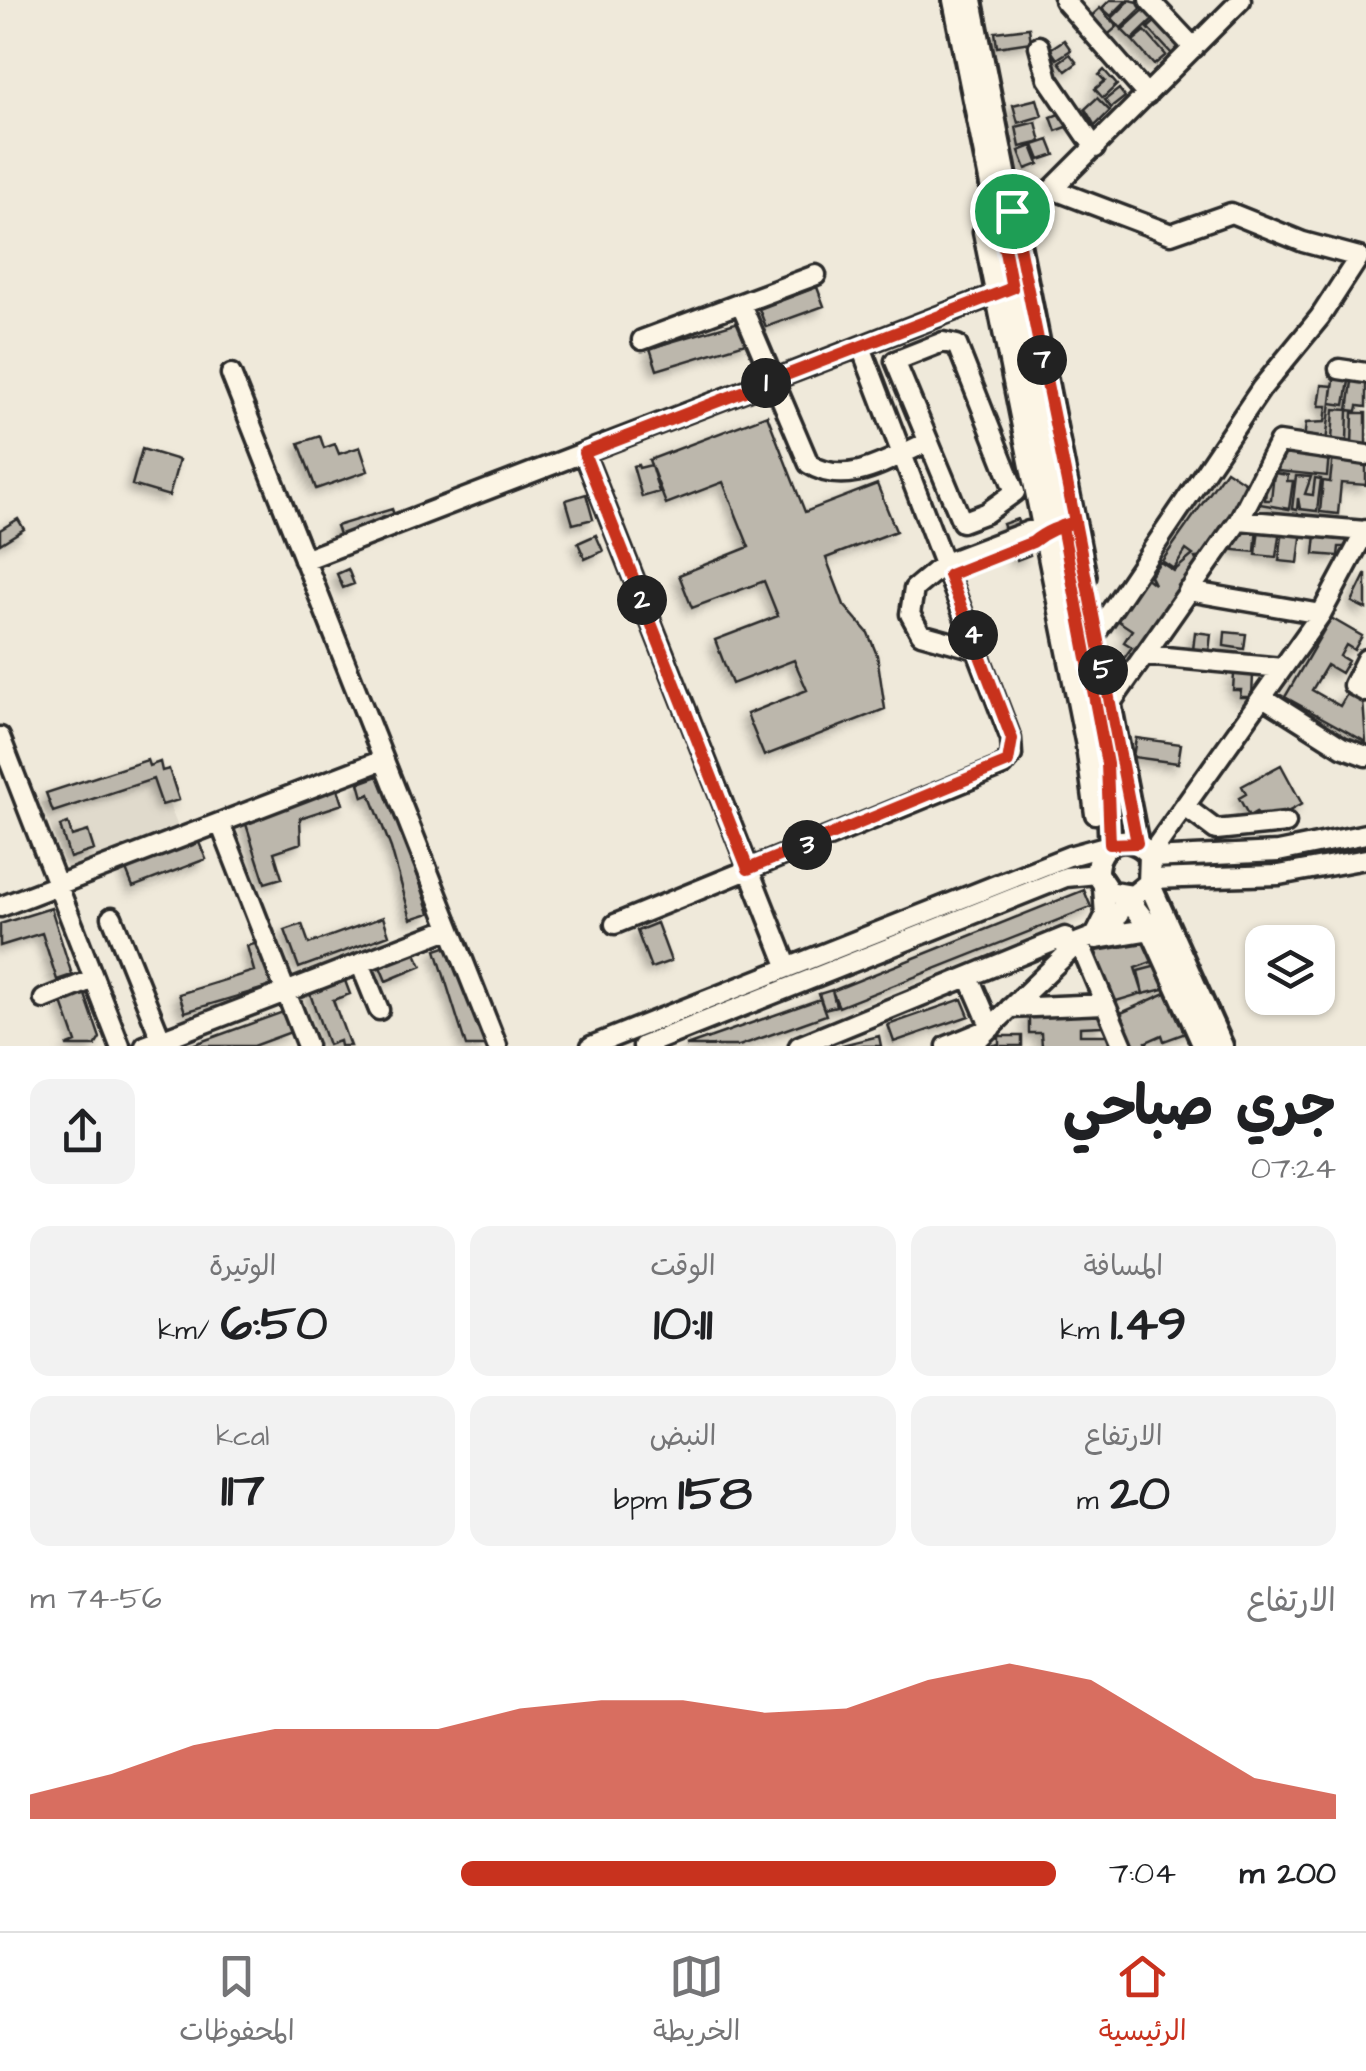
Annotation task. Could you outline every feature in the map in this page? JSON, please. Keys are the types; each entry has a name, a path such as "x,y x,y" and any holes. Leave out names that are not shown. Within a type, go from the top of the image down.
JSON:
{"main road":[{"path":"954,0 1005,213"},
{"path":"971,0 1005,213 1011,289 1107,764 1109,844 1100,855 1100,880 1125,897 1151,929 1204,1046"},
{"path":"1060,527 1096,633 1148,863 1222,1046"},
{"path":"1109,844 1148,863"},
{"path":"1125,897 1148,863"},
{"path":"1084,938 1151,929"}],"street":[{"path":"1064,0 1147,95"},
{"path":"1148,0 1194,48"},
{"path":"1005,213 1052,189 1239,1"},
{"path":"1039,46 1048,79 1095,148"},
{"path":"1052,189 1171,234 1231,213 1302,242 1362,254 1355,270 1261,390 1096,633"},
{"path":"304,560 1011,289 983,232"},
{"path":"642,340 816,275"},
{"path":"741,304 801,454 824,474 851,474 928,442"},
{"path":"943,342 957,345 1015,492 986,514 962,522 928,442 895,361 943,342"},
{"path":"615,924 1008,762 1012,739 860,347"},
{"path":"1339,369 1366,373"},
{"path":"231,374 497,1046"},
{"path":"1110,704 1238,520 1280,442 1366,455"},
{"path":"584,453 788,968"},
{"path":"1148,863 1320,614 1366,530 1238,520"},
{"path":"978,650 930,639 914,626 910,600 914,589 947,569 1033,542 1060,527 1095,814"},
{"path":"1188,591 1320,614"},
{"path":"1144,655 1282,668"},
{"path":"1366,659 1354,684 1366,692"},
{"path":"1263,697 1342,747 1366,756"},
{"path":"1,744 120,1046"},
{"path":"0,907 383,760"},
{"path":"1184,806 1216,830 1286,823"},
{"path":"220,823 308,1046"},
{"path":"1148,863 1278,852 1366,834"},
{"path":"591,1046 1068,856 1109,844"},
{"path":"1148,863 1279,875 1366,859"},
{"path":"642,1046 1066,877 1100,880 1104,916 971,1046"},
{"path":"799,1046 969,977 1084,938 1116,922 1125,897"},
{"path":"112,917 153,1043 449,928"},
{"path":"1084,938 1104,1004 1123,1046"},
{"path":"360,963 379,1010"},
{"path":"969,977 991,1028"},
{"path":"44,998 94,979"},
{"path":"1010,1008 1104,1004"},
{"path":"947,1046 991,1028"}],"shaded area":[{"path":"152,760 179,830 68,873 41,803"}],"building":[{"path":"1110,0 1127,0 1111,16 1102,8"},
{"path":"1130,0 1146,4 1121,28 1112,18"},
{"path":"1147,7 1156,17 1132,40 1122,30"},
{"path":"1100,8 1117,27 1103,39 1086,21"},
{"path":"1158,19 1182,44 1172,54 1148,28"},
{"path":"1029,28 1031,42 997,47 995,32"},
{"path":"1145,31 1166,55 1154,65 1133,41"},
{"path":"1064,40 1071,50 1057,59 1050,49"},
{"path":"1070,54 1077,63 1066,71 1059,62"},
{"path":"1104,70 1117,85 1103,98 1095,89 1105,81 1099,75"},
{"path":"1119,89 1125,97 1111,108 1105,100"},
{"path":"1097,98 1110,111 1095,126 1085,109"},
{"path":"1037,99 1042,116 1018,123 1013,105"},
{"path":"1067,111 1075,124 1056,131 1051,117"},
{"path":"1036,122 1041,142 1020,147 1016,127"},
{"path":"1049,140 1055,155 1040,160 1034,145"},
{"path":"1032,146 1039,164 1026,169 1019,151"},
{"path":"817,287 824,306 766,327 759,309"},
{"path":"742,321 749,342 657,370 650,348"},
{"path":"1335,373 1350,375 1345,405 1331,403"},
{"path":"1353,375 1366,377 1366,407 1358,406 1357,411 1348,410"},
{"path":"1322,385 1333,386 1326,442 1304,440 1306,423 1325,422 1327,406 1319,406"},
{"path":"1334,409 1348,410 1347,441 1332,440"},
{"path":"1353,413 1366,413 1366,447 1352,446"},
{"path":"767,415 805,512 877,484 896,531 826,558 844,605 868,633 877,655 885,709 764,756 747,714 807,690 794,660 732,684 715,640 778,616 764,581 692,608 679,575 749,547 723,482 666,504 649,460"},
{"path":"320,436 324,448 335,444 339,454 360,447 368,471 316,489 299,443"},
{"path":"1281,447 1329,453 1327,476 1278,471"},
{"path":"142,449 179,460 169,496 132,485"},
{"path":"1333,455 1366,458 1366,485 1341,483 1338,514 1320,512 1323,481 1330,482"},
{"path":"651,465 659,492 642,497 633,466"},
{"path":"1226,470 1252,487 1205,557 1195,558 1198,565 1132,668 1122,661 1132,647 1124,642 1132,630 1117,620 1145,577 1154,584 1150,576 1160,562 1174,571 1193,555 1186,550 1174,569 1162,561"},
{"path":"1274,473 1288,475 1287,481 1293,481 1289,509 1254,503 1256,489 1266,490 1265,500 1271,500"},
{"path":"1296,476 1311,477 1305,494 1313,495 1315,478 1321,479 1317,511 1300,509 1298,498 1297,510 1292,509"},
{"path":"586,494 593,519 573,524 566,500"},
{"path":"392,509 399,529 343,546 336,526"},
{"path":"18,519 24,529 0,544 0,530"},
{"path":"1017,519 1030,555 1017,560 1003,524"},
{"path":"1237,523 1257,525 1255,552 1234,550"},
{"path":"1317,525 1348,529 1346,547 1339,547 1338,556 1314,554"},
{"path":"1259,527 1280,529 1276,557 1256,555"},
{"path":"1283,528 1302,530 1298,563 1279,561"},
{"path":"596,535 603,551 585,559 578,543"},
{"path":"348,569 354,584 343,588 337,574"},
{"path":"1366,573 1366,609 1352,602"},
{"path":"1331,618 1362,636 1354,650 1346,645 1340,656 1348,661 1341,673 1327,665 1312,690 1340,706 1348,692 1363,700 1366,742 1285,697"},
{"path":"1195,632 1211,634 1209,652 1193,650"},
{"path":"1225,632 1246,634 1244,649 1224,646"},
{"path":"1234,674 1253,675 1252,697 1240,697 1241,690 1233,690"},
{"path":"1136,738 1181,744 1178,763 1133,757"},
{"path":"147,760 149,766 160,762 162,771 169,769 179,800 162,805 153,779 53,812 46,793"},
{"path":"1281,765 1302,804 1263,825 1256,812 1249,816 1239,798 1246,794 1242,786"},
{"path":"384,774 430,913 411,919 391,848 370,794 363,797 359,783"},
{"path":"338,789 343,804 300,818 301,843 274,852 282,878 265,883 244,818"},
{"path":"68,823 72,836 88,831 94,850 70,858 60,826"},
{"path":"198,840 206,859 133,887 125,867"},
{"path":"1084,890 1091,907 839,1007 832,991"},
{"path":"51,908 72,975 57,980 42,933 0,946 0,924"},
{"path":"383,917 389,935 299,968 285,930 302,924 309,944"},
{"path":"657,923 671,961 651,968 637,931"},
{"path":"1149,931 1153,944 1147,947 1149,954 1159,951 1162,958 1135,968 1143,993 1113,1002 1095,950"},
{"path":"265,941 278,984 185,1012 179,994 254,971 247,946"},
{"path":"454,944 487,1046 466,1046 436,950"},
{"path":"414,949 422,966 386,981 378,962"},
{"path":"1163,967 1168,988 1143,994 1138,971"},
{"path":"344,978 350,994 333,1000 350,1046 340,1046 339,1041 328,1045 309,991"},
{"path":"82,986 100,1038 95,1046 66,1046 76,1042 59,994"},
{"path":"832,990 836,1006 824,1009 819,994"},
{"path":"1168,992 1180,1022 1190,1018 1194,1030 1164,1041 1162,1035 1146,1042 1148,1046 1133,1046 1121,1013"},
{"path":"820,999 826,1015 739,1046 686,1046"},
{"path":"962,999 969,1016 894,1042 888,1025"},
{"path":"1103,1011 1103,1026 1080,1027 1080,1035 1109,1035 1109,1046 1042,1046 1041,1033 1029,1033 1029,1012"},
{"path":"283,1012 291,1032 253,1046 189,1046"},
{"path":"879,1036 881,1046 842,1046 842,1045"},
{"path":"999,1036 1022,1036 1022,1046 988,1046 999,1044"}],"route":[{"path":"1012,211 998,215 1012,288 584,453 748,869 1008,762 1012,739 949,575 1033,542 1043,532 1062,526 1075,522 1137,843 1123,840 1110,844 1107,764 1062,526 1075,522 1012,211"}]}
